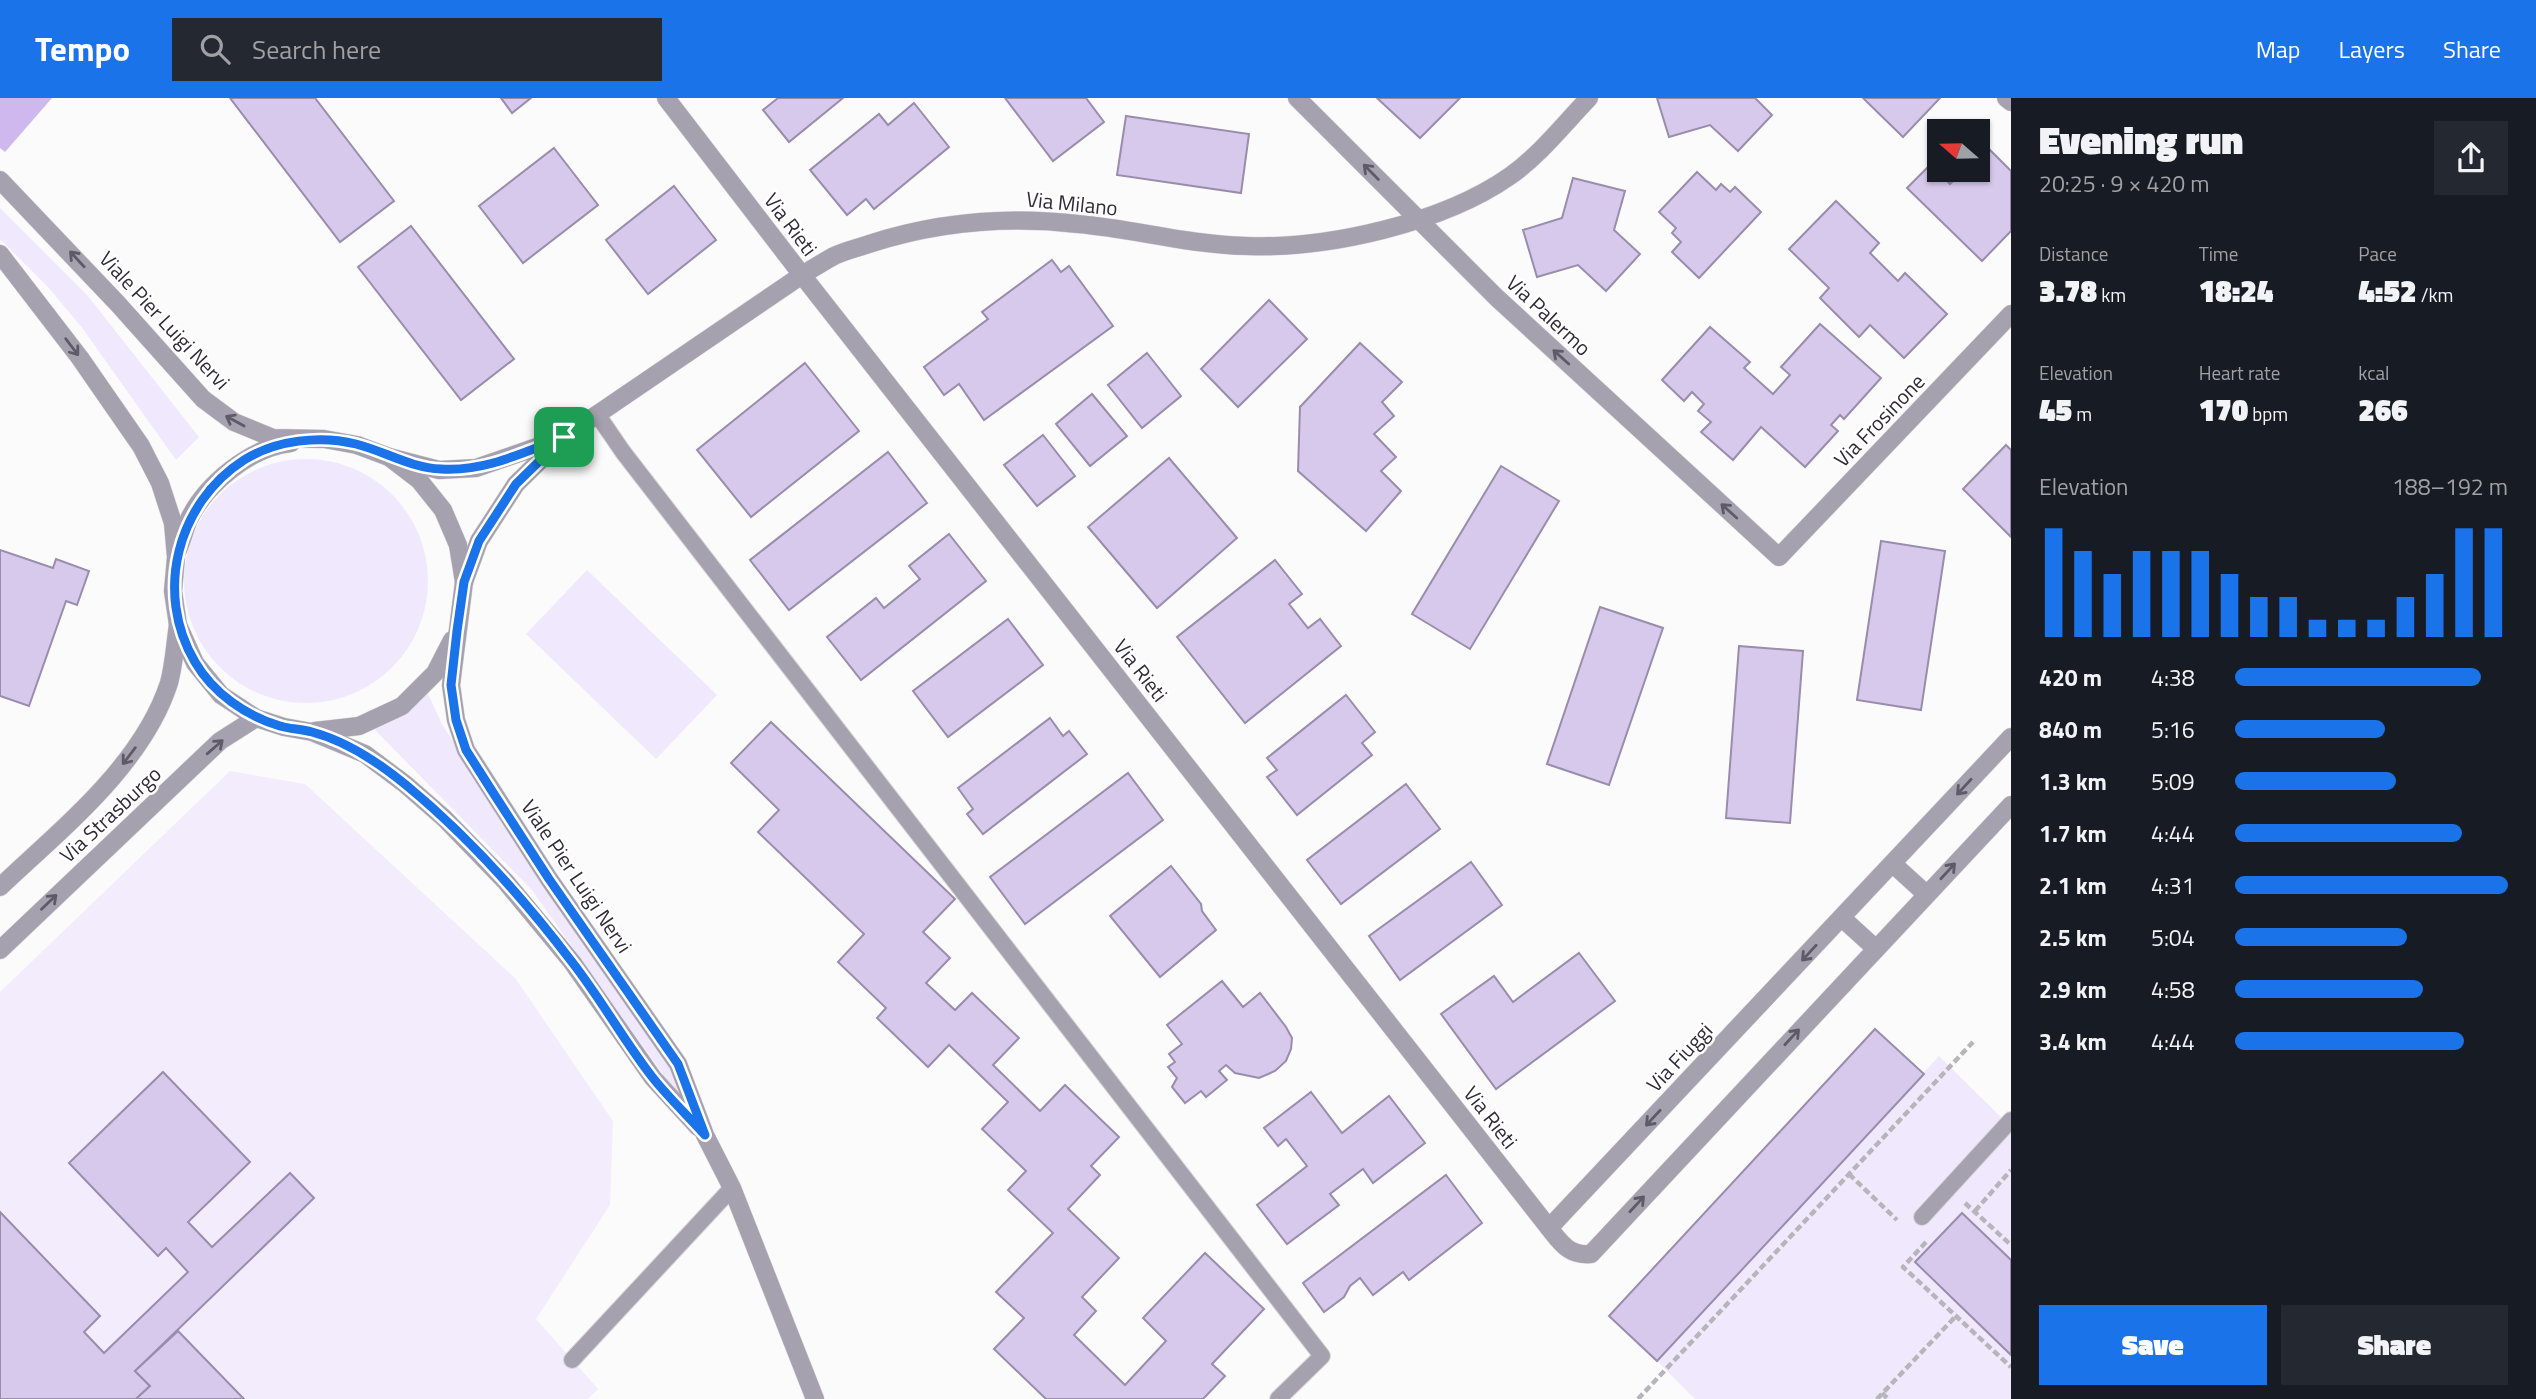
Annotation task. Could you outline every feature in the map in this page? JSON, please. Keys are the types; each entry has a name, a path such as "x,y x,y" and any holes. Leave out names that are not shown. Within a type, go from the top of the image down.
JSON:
{"street":[{"name":"Via Rieti","path":"666,98 1563,1245 1578,1255 1591,1254 1875,948"},
{"name":"Via Palermo","path":"1297,98 1496,298 1779,557"},
{"name":"Via Milano","path":"464,582 479,541 516,484 564,437 802,275 836,255 918,230 1017,219 1080,224 1246,246 1305,245 1420,219 1461,205 1511,176 1589,98"},
{"path":"2006,98 2011,102"},
{"name":"Viale Pier Luigi Nervi","path":"0,180 83,266 203,399 234,422 273,438 324,439 357,445 389,457 419,480 443,510 458,544 464,582 451,685 456,720 466,750 549,879 678,1064 705,1135 732,1188 816,1399"},
{"name":"Viale Pier Luigi Nervi","path":"0,254 80,358 141,446 160,483 173,523 176,557 173,591 178,625 195,663 222,695 256,718 312,732 365,754 444,818 505,881 572,962 653,1078 705,1135"},
{"name":"Via Frosinone","path":"1779,557 2011,314"},
{"name":"Via Milano","path":"389,457 439,470 476,468 564,437"},
{"name":"Viale Pier Luigi Nervi","path":"176,557 190,518 214,484 246,459 284,444 324,439"},
{"name":"Via Strasburgo","path":"0,887 105,787 138,743 169,682 178,625"},
{"name":"Viale Pier Luigi Nervi","path":"312,732 359,726 401,706 435,673 457,631"},
{"name":"Via Strasburgo","path":"0,950 220,741 256,718"},
{"name":"Via Fiuggi","path":"1549,1228 2011,737"},
{"path":"1842,918 1875,948 2011,805"},
{"path":"1893,864 1926,894"}],"lane":[{"path":"597,414 623,452 1322,1356 1278,1399"},
{"path":"1922,1217 2011,1121"},
{"path":"572,1360 732,1188"}],"path":[{"path":"1638,1399 1973,1042"},
{"path":"1975,1211 2011,1170"},
{"path":"1849,1174 1905,1227"},
{"path":"1956,1210 1964,1201 2011,1245"},
{"path":"1914,1236 1923,1245"},
{"path":"1931,1236 1903,1267 2011,1367"},
{"path":"1877,1399 1956,1316"},
{"path":"1882,1393 1888,1399"}],"shaded area":[{"path":"0,98 52,98 5,152 0,148"},
{"path":"0,208 87,295 199,437 176,460 83,329 49,288 0,239"},
{"path":"306,459 330,461 353,468 364,473 392,495 414,523 419,534 426,557 426,605 419,628 414,639 392,667 364,689 353,694 330,701 306,703 282,701 259,694 248,689 220,667 198,639 193,628 186,605 184,581 186,557 193,534 198,523 220,495 248,473 259,468 282,461"},
{"path":"587,570 717,695 656,759 526,634"},
{"path":"427,692 443,726 667,1063 682,1090 677,1094 531,889 374,729 403,714"},
{"path":"230,771 305,784 515,978 613,1121 610,1205 536,1319 598,1389 588,1399 0,1399 0,992"},
{"path":"1939,1056 2011,1127 2011,1260 1962,1213 1915,1262 2011,1355 2011,1399 1695,1399 1657,1361"}],"building":[{"path":"230,98 315,98 394,201 340,242"},
{"path":"501,98 531,98 512,113"},
{"path":"778,98 843,98 789,142 763,110"},
{"path":"1005,98 1086,98 1104,122 1053,161"},
{"path":"1377,98 1460,98 1420,138"},
{"path":"1657,98 1755,98 1772,115 1738,151 1710,125 1669,137"},
{"path":"1863,98 1940,98 1903,137"},
{"path":"914,103 949,147 874,209 866,199 847,215 810,170 879,114 888,125"},
{"path":"1126,116 1249,134 1241,193 1117,175"},
{"path":"554,148 598,205 523,263 479,206"},
{"path":"1990,150 2011,171 2011,231 1982,261 1907,188 1927,168 1927,182 1990,182"},
{"path":"1697,172 1716,190 1721,184 1730,192 1735,187 1761,212 1699,278 1672,252 1681,242 1672,233 1676,228 1659,212"},
{"path":"1573,178 1625,191 1614,230 1640,254 1606,291 1578,265 1537,277 1523,230 1562,218"},
{"path":"674,186 716,240 648,294 606,240"},
{"path":"1836,201 1879,243 1870,253 1898,281 1905,273 1947,314 1904,358 1870,325 1859,337 1820,298 1829,288 1789,249"},
{"path":"411,226 514,359 461,400 358,267"},
{"path":"1052,260 1061,272 1069,266 1113,326 984,420 959,384 944,395 924,367 988,319 982,312"},
{"path":"1269,300 1307,339 1238,407 1201,369"},
{"path":"1820,324 1881,378 1844,419 1840,415 1831,425 1838,431 1805,467 1761,427 1733,460 1701,432 1711,422 1698,411 1704,404 1692,392 1684,401 1662,380 1710,327 1750,362 1744,368 1773,394 1790,375 1781,367"},
{"path":"1360,343 1402,382 1382,402 1394,416 1374,434 1396,457 1381,471 1401,491 1366,531 1298,471 1300,407"},
{"path":"1147,353 1181,396 1142,428 1108,385"},
{"path":"805,363 859,431 751,517 697,450"},
{"path":"1092,394 1127,436 1090,466 1056,424"},
{"path":"1043,435 1075,476 1037,506 1004,465"},
{"path":"2006,445 2011,450 2011,537 1963,489"},
{"path":"888,452 927,503 789,610 750,560"},
{"path":"1169,458 1237,538 1157,608 1088,527"},
{"path":"1501,466 1559,501 1470,649 1412,614"},
{"path":"949,534 986,581 861,680 827,637 876,598 884,608 920,579 909,566"},
{"path":"1881,541 1945,551 1921,710 1857,700"},
{"path":"0,550 53,568 56,559 89,571 77,605 66,601 29,706 0,696"},
{"path":"1275,560 1302,594 1289,604 1308,628 1320,619 1341,646 1245,723 1177,637"},
{"path":"1600,607 1663,628 1609,785 1547,764"},
{"path":"1008,619 1043,665 948,737 913,691"},
{"path":"1739,646 1803,651 1790,823 1726,818"},
{"path":"1346,695 1375,732 1362,743 1372,755 1297,815 1267,777 1277,770 1267,758"},
{"path":"1050,718 1063,736 1069,731 1087,754 983,834 967,814 973,809 958,788"},
{"path":"771,722 955,899 923,932 950,958 926,983 955,1010 972,993 1019,1038 993,1065 1040,1111 1065,1085 1119,1137 1091,1166 1100,1175 1068,1209 1119,1258 1082,1297 1096,1311 1074,1335 1125,1385 1166,1341 1143,1318 1205,1253 1264,1309 1212,1364 1225,1376 1203,1399 1046,1399 994,1349 1024,1318 996,1292 1053,1233 1008,1190 1026,1171 982,1129 1008,1102 949,1045 928,1067 877,1018 886,1008 838,962 864,934 758,832 779,810 731,763"},
{"path":"1128,773 1163,820 1025,924 990,877"},
{"path":"1406,784 1440,829 1341,904 1307,860"},
{"path":"1471,862 1502,905 1400,980 1369,936"},
{"path":"1171,866 1201,904 1202,911 1216,930 1160,977 1110,916"},
{"path":"1579,953 1615,1001 1496,1089 1441,1014 1494,976 1513,1002"},
{"path":"1222,981 1243,1007 1260,993 1286,1027 1292,1038 1291,1049 1286,1061 1275,1071 1259,1078 1235,1073 1226,1065 1219,1071 1227,1080 1206,1097 1201,1091 1185,1103 1172,1087 1177,1078 1168,1067 1175,1062 1169,1054 1182,1044 1167,1025"},
{"path":"1875,1029 1924,1074 1657,1361 1609,1316"},
{"path":"163,1072 250,1162 188,1222 212,1247 290,1173 314,1198 135,1371 150,1386 136,1399 0,1399 0,1212 100,1316 84,1332 104,1353 188,1272 166,1248 158,1256 69,1163"},
{"path":"1311,1092 1342,1133 1389,1096 1425,1143 1373,1183 1363,1169 1330,1194 1339,1205 1287,1244 1257,1205 1307,1166 1286,1139 1278,1146 1264,1128"},
{"path":"1446,1175 1482,1223 1409,1280 1403,1272 1373,1295 1360,1278 1350,1286 1344,1297 1324,1312 1303,1283"},
{"path":"1962,1213 2011,1260 2011,1355 1915,1262"},
{"path":"178,1331 244,1399 136,1399 150,1386 135,1371"}],"route":[{"path":"564,437 516,484 479,541 464,582 457,631 451,685 456,720 466,750 492,791 549,879 678,1064 705,1135 653,1078 572,962 505,881 444,818 365,754 312,732 256,718 222,695 195,663 178,625 173,591 176,557 190,518 214,484 246,459 284,444 324,439 357,445 389,457 439,470 476,468 564,437"}]}
